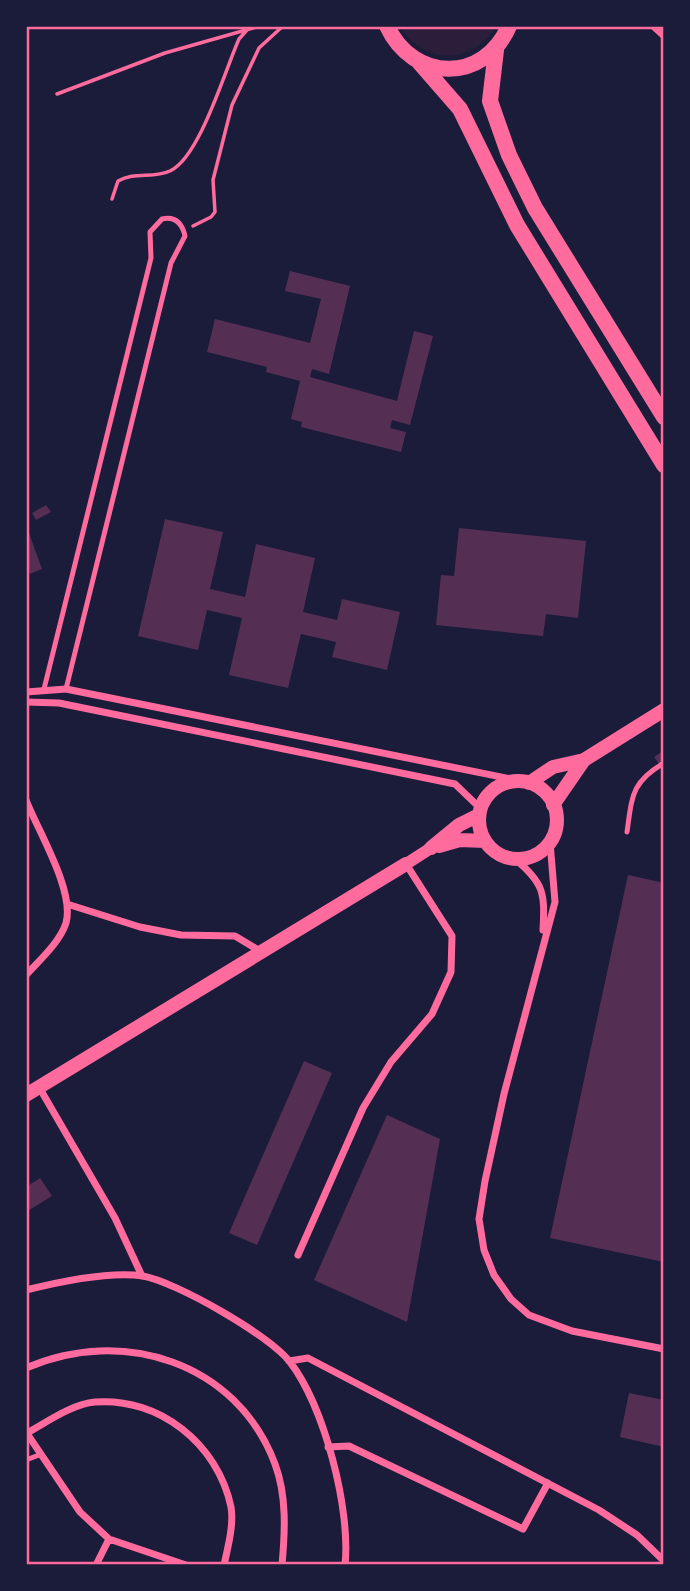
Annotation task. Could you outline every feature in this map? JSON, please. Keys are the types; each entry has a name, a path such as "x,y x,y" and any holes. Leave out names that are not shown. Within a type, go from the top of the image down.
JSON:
{"main road":[{"path":"387,26 399,47 419,62 460,109 517,225 664,465"},
{"path":"419,62 434,68 465,67 503,38"},
{"path":"503,38 490,100 509,155 535,208 664,417"},
{"path":"431,848 480,812 496,787 525,782 553,767 584,760 664,710"},
{"path":"553,805 584,760"},
{"path":"431,848 460,840 485,841 503,856 515,859 528,857 550,842 555,831 553,805 548,795 525,782"},
{"path":"480,812 485,841"},
{"path":"33,1091 406,864"}],"street":[{"path":"503,38 521,26"},
{"path":"653,26 664,36"},
{"path":"26,692 66,689 525,782"},
{"path":"26,702 59,703 455,784 480,812"},
{"path":"26,801 59,877 66,904 66,924 26,975"},
{"path":"550,842 555,902 542,945 485,1181 479,1219 484,1250 505,1291 529,1315 572,1331 664,1349"},
{"path":"298,1255 363,1108 391,1062 432,1014 451,972 452,936 406,864 431,848"},
{"path":"515,859 534,874 542,888 545,901 542,945"},
{"path":"66,904 140,927 181,935 235,936 262,953"},
{"path":"33,1091 115,1218 142,1276"},
{"path":"26,1290 99,1279 142,1276 179,1288 234,1320 289,1361 320,1418 338,1478 347,1550 345,1565"},
{"path":"26,1368 85,1351 130,1351 181,1363 232,1397 245,1410 267,1444 276,1466 284,1514 282,1565"},
{"path":"289,1361 308,1358 599,1510 637,1535 664,1561"},
{"path":"186,1565 154,1557 110,1539 80,1513 39,1455 27,1433 92,1402 147,1408 159,1413 204,1449 224,1487 231,1508 224,1565"},
{"path":"328,1447 349,1446 523,1530 548,1483"},
{"path":"96,1565 110,1539"}],"lane":[{"path":"44,689 151,258 150,232 159,221 175,219 183,229 183,242 171,263 66,689"},
{"path":"627,832 633,790 648,772 664,763"},
{"path":"26,1460 39,1455"}],"path":[{"path":"57,94 121,68 260,26"},
{"path":"183,229 203,222 215,212 213,180 232,106 259,47 283,26"},
{"path":"112,199 118,181 127,175 171,171 184,160 195,142 239,39 247,30"}],"shaded area":[{"path":"400,26 496,26 487,39 475,48 448,56 422,48 410,39"}],"building":[{"path":"290,271 350,286 329,374 312,369 310,377 397,401 414,331 433,336 410,425 392,420 390,428 406,432 401,452 301,427 302,422 291,419 300,381 266,372 267,367 207,352 215,319 310,343 321,299 285,291"},
{"path":"46,505 51,512 36,520 32,513"},
{"path":"165,519 223,532 210,589 245,597 256,544 315,558 303,612 337,620 342,599 400,612 387,670 332,657 336,642 301,634 288,688 229,675 242,618 207,610 198,650 138,636"},
{"path":"26,525 42,569 30,574 26,564"},
{"path":"459,528 586,541 578,618 546,614 543,636 436,625 441,575 454,576"},
{"path":"664,750 664,771 654,757"},
{"path":"628,875 664,883 664,1262 550,1238"},
{"path":"304,1061 332,1073 257,1245 229,1233"},
{"path":"387,1115 440,1139 407,1322 314,1280"},
{"path":"40,1178 52,1196 26,1212 26,1187"},
{"path":"629,1393 664,1400 664,1447 620,1437"}]}
